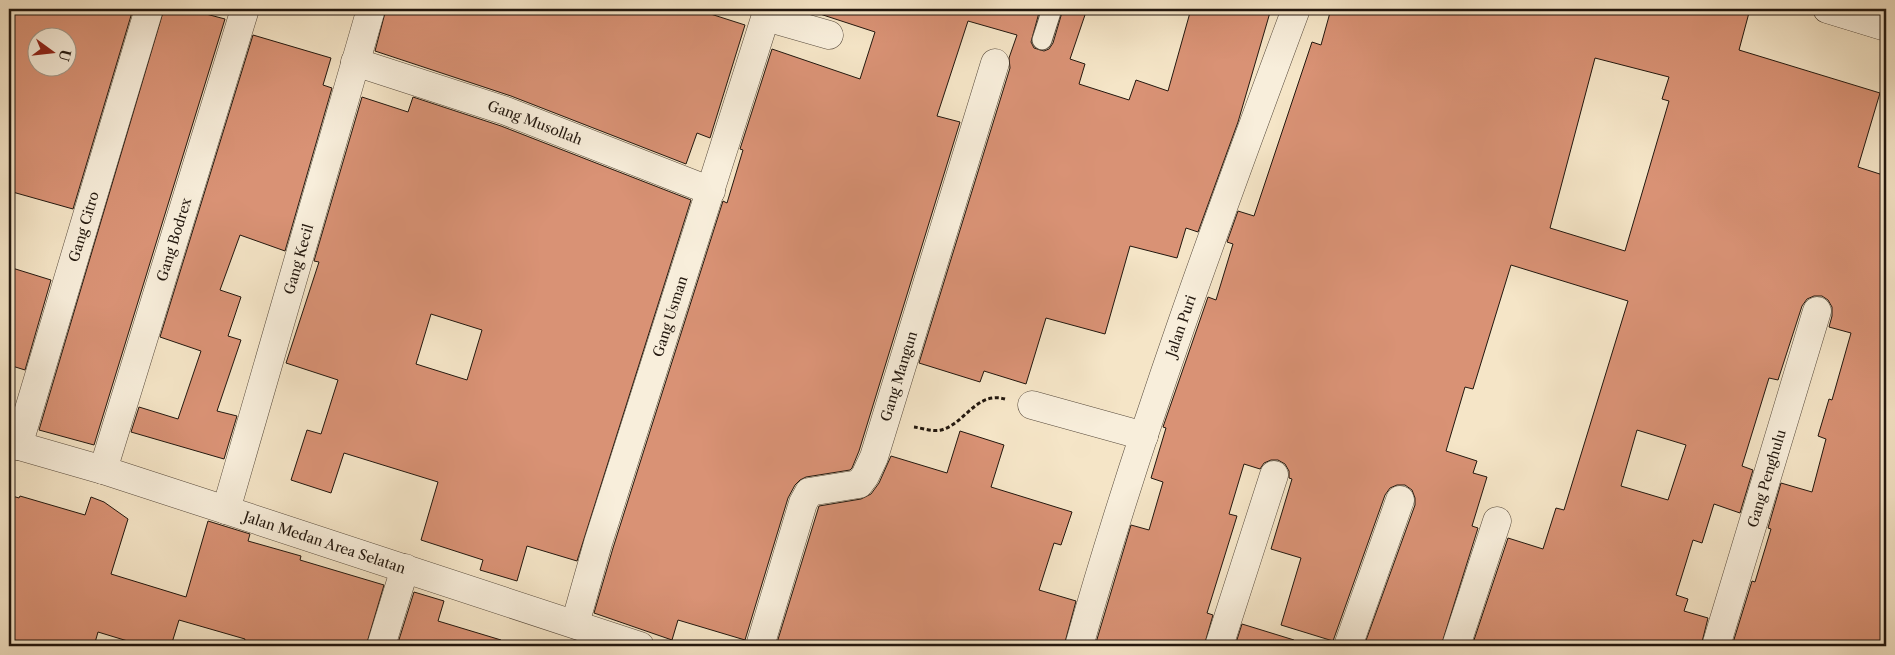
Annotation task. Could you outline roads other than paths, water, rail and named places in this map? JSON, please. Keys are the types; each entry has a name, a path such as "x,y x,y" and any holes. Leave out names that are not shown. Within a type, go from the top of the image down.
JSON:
{"street":[{"name":"Gang Citro","path":"13,445 149,9"},
{"name":"Gang Kecil","path":"226,510 371,9"},
{"name":"Jalan Puri","path":"1079,646 1099,574 1144,436 1252,127 1296,9"},
{"path":"1833,10 1886,27"},
{"name":"Gang Bodrex","path":"103,470 238,11"},
{"path":"767,13 829,35"},
{"name":"Gang Usman","path":"574,624 598,542 767,13"},
{"name":"Gang Musollah","path":"355,62 506,110 711,191"},
{"name":"Gang Mangun","path":"760,646 803,503 808,492 859,484 866,476 874,457 995,64"},
{"name":"Gang Penghulu","path":"1716,646 1817,311"},
{"path":"1032,406 1144,436"},
{"name":"Jalan Medan Area Selatan","path":"13,445 103,470 640,646"},
{"path":"1220,646 1274,475"},
{"path":"1348,646 1400,500"},
{"path":"1456,646 1497,521"},
{"path":"381,646 405,568"}],"lane":[{"path":"1042,40 1052,9"}]}
